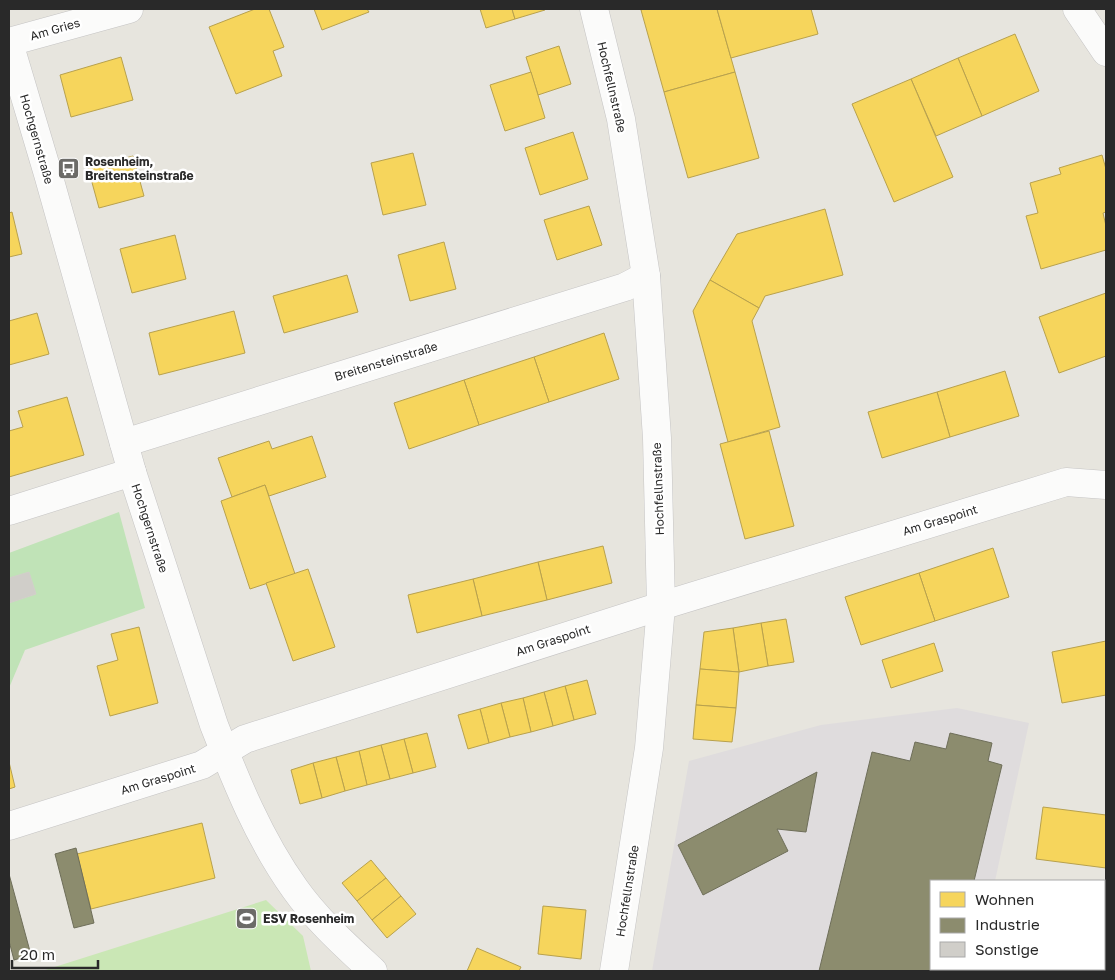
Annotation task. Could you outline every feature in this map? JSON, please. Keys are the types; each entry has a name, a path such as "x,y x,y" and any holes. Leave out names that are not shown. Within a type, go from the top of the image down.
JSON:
{"street":[{"name":"Am Gries","path":"9,43 129,9"},
{"name":"Hochfellnstraße","path":"594,9 621,119 646,276 657,438 661,606 650,748 614,971"},
{"path":"1077,9 1106,52"},
{"name":"Hochgernstraße","path":"9,43 132,472 224,752 265,842 295,889 331,932 374,971"},
{"name":"Breitensteinstraße","path":"124,443 625,287 646,276"},
{"path":"9,511 132,472"},
{"name":"Am Graspoint","path":"9,826 202,766 245,739 661,606 1066,482 1106,485"}],"shaded area":[{"path":"957,708 1029,723 995,880 930,880 930,970 976,971 652,971 689,761 821,725"}],"green space":[{"path":"119,512 145,608 25,650 9,688 9,553"},
{"name":"ESV Rosenheim","path":"266,900 303,936 311,971 42,971"}],"building: Wohnen":[{"path":"255,9 269,9 284,47 273,51 282,76 236,94 209,27"},
{"path":"314,9 367,9 369,12 322,30"},
{"path":"480,9 512,9 515,19 486,28"},
{"path":"512,9 545,9 545,10 515,19"},
{"path":"717,9 735,72 664,92 641,10"},
{"path":"717,9 811,9 818,34 731,58"},
{"path":"1015,34 1039,91 982,116 958,58"},
{"path":"559,46 571,84 538,95 526,57"},
{"path":"121,57 133,100 71,117 60,75"},
{"path":"958,58 982,116 936,136 911,79"},
{"path":"531,72 545,118 505,131 490,85"},
{"path":"735,72 759,158 688,178 664,92"},
{"path":"911,79 953,177 894,202 852,104"},
{"path":"573,132 588,179 540,195 525,148"},
{"path":"413,153 426,205 383,215 371,163"},
{"path":"1102,155 1106,169 1106,212 1103,213 1106,226 1106,250 1041,269 1026,216 1038,213 1030,183 1061,174 1059,168"},
{"path":"133,156 144,196 99,208 88,168"},
{"path":"589,206 602,245 557,260 544,220"},
{"path":"825,209 843,275 765,296 759,308 710,280 737,234"},
{"path":"12,212 22,254 9,257 9,213"},
{"path":"175,235 186,279 132,293 120,249"},
{"path":"444,242 456,289 410,301 398,255"},
{"path":"347,275 358,312 284,333 273,296"},
{"path":"710,280 759,308 752,321 780,427 728,442 693,311"},
{"path":"1106,293 1106,356 1059,373 1039,317"},
{"path":"234,311 245,353 159,375 149,333"},
{"path":"37,313 49,354 9,365 9,321"},
{"path":"604,333 619,379 549,402 534,357"},
{"path":"534,357 549,402 479,425 464,380"},
{"path":"1005,371 1019,416 950,437 937,392"},
{"path":"464,380 479,425 409,449 394,403"},
{"path":"937,392 950,437 882,458 868,412"},
{"path":"67,397 84,455 9,477 9,431 23,427 18,411"},
{"path":"769,431 794,526 745,539 720,444"},
{"path":"312,436 326,477 269,496 265,485 232,497 218,458 269,441 272,449"},
{"path":"265,485 295,574 250,589 221,501"},
{"path":"603,546 612,583 547,600 538,562"},
{"path":"993,548 1009,597 935,621 919,573"},
{"path":"538,562 547,600 482,616 473,579"},
{"path":"308,569 335,647 293,661 266,583"},
{"path":"919,573 935,621 861,645 845,597"},
{"path":"473,579 482,616 417,633 408,595"},
{"path":"786,619 794,662 768,666 761,623"},
{"path":"761,623 768,666 739,672 733,628"},
{"path":"139,627 158,703 110,716 97,666 118,660 111,634"},
{"path":"733,628 739,672 700,669 704,632"},
{"path":"1106,641 1106,695 1062,703 1052,652"},
{"path":"934,643 943,671 891,688 882,660"},
{"path":"700,669 739,672 736,708 696,705"},
{"path":"587,680 596,714 574,720 565,686"},
{"path":"565,686 574,720 553,726 544,692"},
{"path":"544,692 553,726 531,732 523,698"},
{"path":"523,698 531,732 510,737 501,703"},
{"path":"501,703 510,737 489,743 480,709"},
{"path":"696,705 736,708 732,742 693,739"},
{"path":"480,709 489,743 468,749 458,715"},
{"path":"427,733 436,767 413,773 404,739"},
{"path":"404,739 413,773 390,779 381,745"},
{"path":"381,745 390,779 367,785 359,751"},
{"path":"359,751 367,785 345,791 336,757"},
{"path":"336,757 345,791 322,798 313,763"},
{"path":"9,762 15,787 9,789"},
{"path":"313,763 322,798 300,804 291,770"},
{"path":"1043,807 1106,815 1106,868 1036,859"},
{"path":"202,823 215,878 91,909 77,854"},
{"path":"371,860 386,878 357,901 342,883"},
{"path":"386,878 401,896 372,920 357,901"},
{"path":"401,896 416,914 387,938 372,920"},
{"path":"543,906 586,910 581,959 538,954"},
{"path":"477,948 521,967 519,971 467,971"},
{"path":"1065,970 1071,971 1016,971"}],"building: Industrie":[{"path":"950,733 992,743 988,761 1002,765 974,880 930,880 930,970 952,971 819,971 872,752 910,761 915,742 946,749"},
{"path":"817,772 806,832 777,829 788,851 703,895 678,845"},
{"path":"76,848 94,923 74,928 55,854"},
{"path":"9,874 31,955 14,960 9,941"}],"building: Sonstige":[{"path":"29,572 36,594 9,603 9,578"}],"place":[{"name":"Rosenheim, Breitensteinstraße","path":"69,168"},
{"name":"ESV Rosenheim","path":"247,918"}]}
